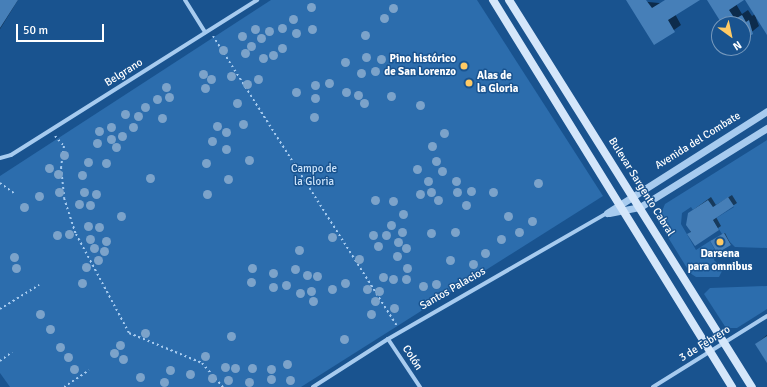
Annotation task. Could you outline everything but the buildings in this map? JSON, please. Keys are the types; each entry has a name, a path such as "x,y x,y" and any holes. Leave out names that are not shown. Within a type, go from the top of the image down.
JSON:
{"main road":[{"path":"493,0 622,206 732,387"},
{"name":"Bulevar Sargento Cabral","path":"509,0 633,195 752,387"}],"street":[{"path":"185,0 207,31"},
{"name":"Belgrano","path":"0,158 51,130 257,0"},
{"name":"Avenida del Combate","path":"622,206 633,195 767,112"},
{"path":"622,206 640,207 767,128"},
{"name":"Santos Palacios","path":"313,387 401,331 607,213 622,206"},
{"name":"3 de Febrero","path":"653,387 767,316"},
{"name":"Colón","path":"388,339 420,387"}],"path":[{"path":"207,31 401,331"},
{"path":"51,130 64,146 60,168 64,198 76,234 129,333 202,363 223,387"},
{"path":"0,183 14,193"},
{"path":"0,309 39,285"},
{"path":"0,361 12,352"},
{"path":"64,387 89,370"}],"green space":[{"name":"Campo de la Gloria","path":"271,0 477,0 603,196 301,387 10,387 0,373 0,176"},
{"path":"767,140 767,248 735,247 722,234 713,220 734,207 728,198 713,207 708,200 693,210 691,207 682,213 681,224 696,250 710,241 716,252 714,260 723,269 719,277 696,277 690,273 658,221 665,204"},
{"path":"767,286 767,309 737,328 726,328 704,294 710,288"}],"place":[{"name":"Pino histórico de San Lorenzo","path":"464,66"},
{"name":"Alas de la Gloria","path":"469,83"},
{"name":"Darsena para omnibus","path":"720,242"}]}
